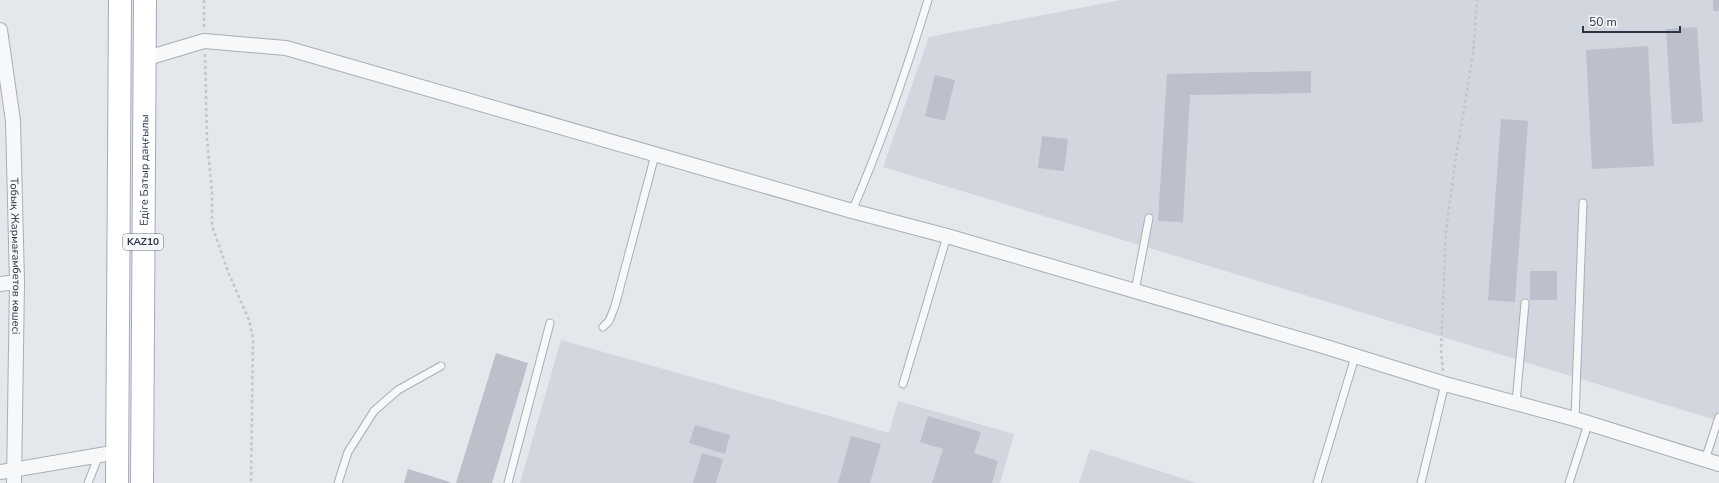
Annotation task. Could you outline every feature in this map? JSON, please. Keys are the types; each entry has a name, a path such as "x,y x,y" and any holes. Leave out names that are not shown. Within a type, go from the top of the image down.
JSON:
{"main road":[{"name":"KAZ10","path":"117,483 109,454 120,0"},
{"name":"Едіге Батыр даңғылы","path":"142,483 145,0"}],"street":[{"name":"Тобық Жармағамбетов көшесі","path":"0,30 13,121 17,282 14,477"},
{"path":"144,59 204,41 286,48 654,155 852,211 947,236 1445,384 1582,422 1719,464"},
{"path":"0,284 17,282"},
{"path":"0,472 14,477 109,454"}],"lane":[{"path":"852,211 875,159 908,66 928,0"},
{"path":"603,327 609,321 615,306 654,155"},
{"path":"1569,483 1582,422 1583,203"},
{"path":"1135,291 1149,218"},
{"path":"903,384 947,236"},
{"path":"1516,403 1525,303"},
{"path":"508,483 550,323"},
{"path":"1317,483 1355,357"},
{"path":"338,483 348,452 374,410 398,390 441,366"},
{"path":"1421,483 1445,384"},
{"path":"1705,460 1719,417"},
{"path":"88,483 109,454"}],"path":[{"path":"204,0 204,41 212,192 212,226 229,274 249,320 253,338 250,483"},
{"path":"1445,384 1441,350 1446,231 1455,164 1473,55 1477,0"}],"shaded area":[{"path":"1121,0 1719,0 1719,421 883,167 929,37"},
{"path":"561,340 889,433 898,401 1014,434 1000,483 520,483"},
{"path":"1090,449 1197,483 1079,483"}],"building":[{"path":"1713,0 1719,0 1719,11 1713,11"},
{"path":"1697,27 1703,122 1672,124 1666,29"},
{"path":"1648,46 1654,166 1592,169 1586,50"},
{"path":"1311,71 1311,93 1190,95 1183,222 1158,221 1167,74"},
{"path":"935,75 955,80 945,121 925,116"},
{"path":"1501,119 1528,121 1515,302 1488,300"},
{"path":"1042,136 1068,139 1064,171 1038,168"},
{"path":"1530,271 1557,271 1557,300 1530,300"},
{"path":"496,353 528,363 492,483 456,483"},
{"path":"928,416 981,432 974,453 998,461 992,483 932,483 943,449 920,442"},
{"path":"695,425 730,435 725,454 689,443"},
{"path":"851,436 881,444 870,483 838,483"},
{"path":"702,453 723,459 716,483 693,483"},
{"path":"408,469 450,482 404,483"}]}
